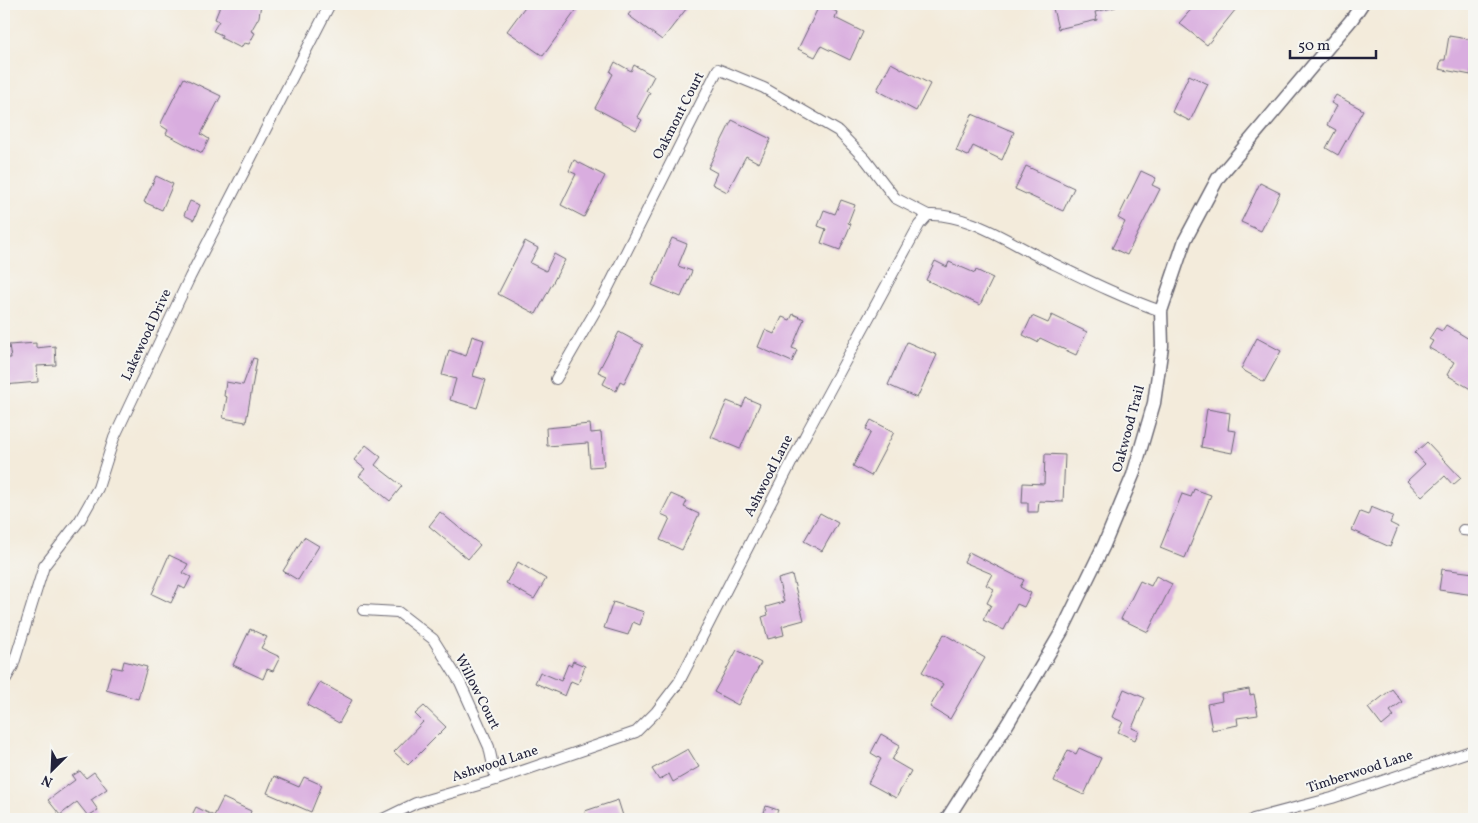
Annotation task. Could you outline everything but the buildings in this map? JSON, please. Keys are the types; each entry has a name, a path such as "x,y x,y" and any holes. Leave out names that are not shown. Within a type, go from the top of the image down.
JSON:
{"street":[{"name":"Lakewood Drive","path":"4,682 13,666 44,566 80,520 98,488 114,438 190,277 330,4"},
{"name":"Oakwood Trail","path":"946,819 1008,723 1062,631 1107,538 1133,475 1154,403 1162,346 1161,311 1185,240 1218,178 1352,19 1362,4"},
{"name":"Oakmont Court","path":"556,379 604,296 718,69 764,88 838,131 866,160 895,198 928,215"},
{"path":"928,215 943,215 982,229 1123,298 1161,311"},
{"name":"Ashwood Lane","path":"383,819 416,803 496,780 636,732 679,682 807,432 919,225 928,215"},
{"name":"Willow Court","path":"363,610 398,612 433,639 460,682 490,748 496,780"},
{"name":"Timberwood Lane","path":"1253,819 1287,808 1332,798 1474,750"}]}
